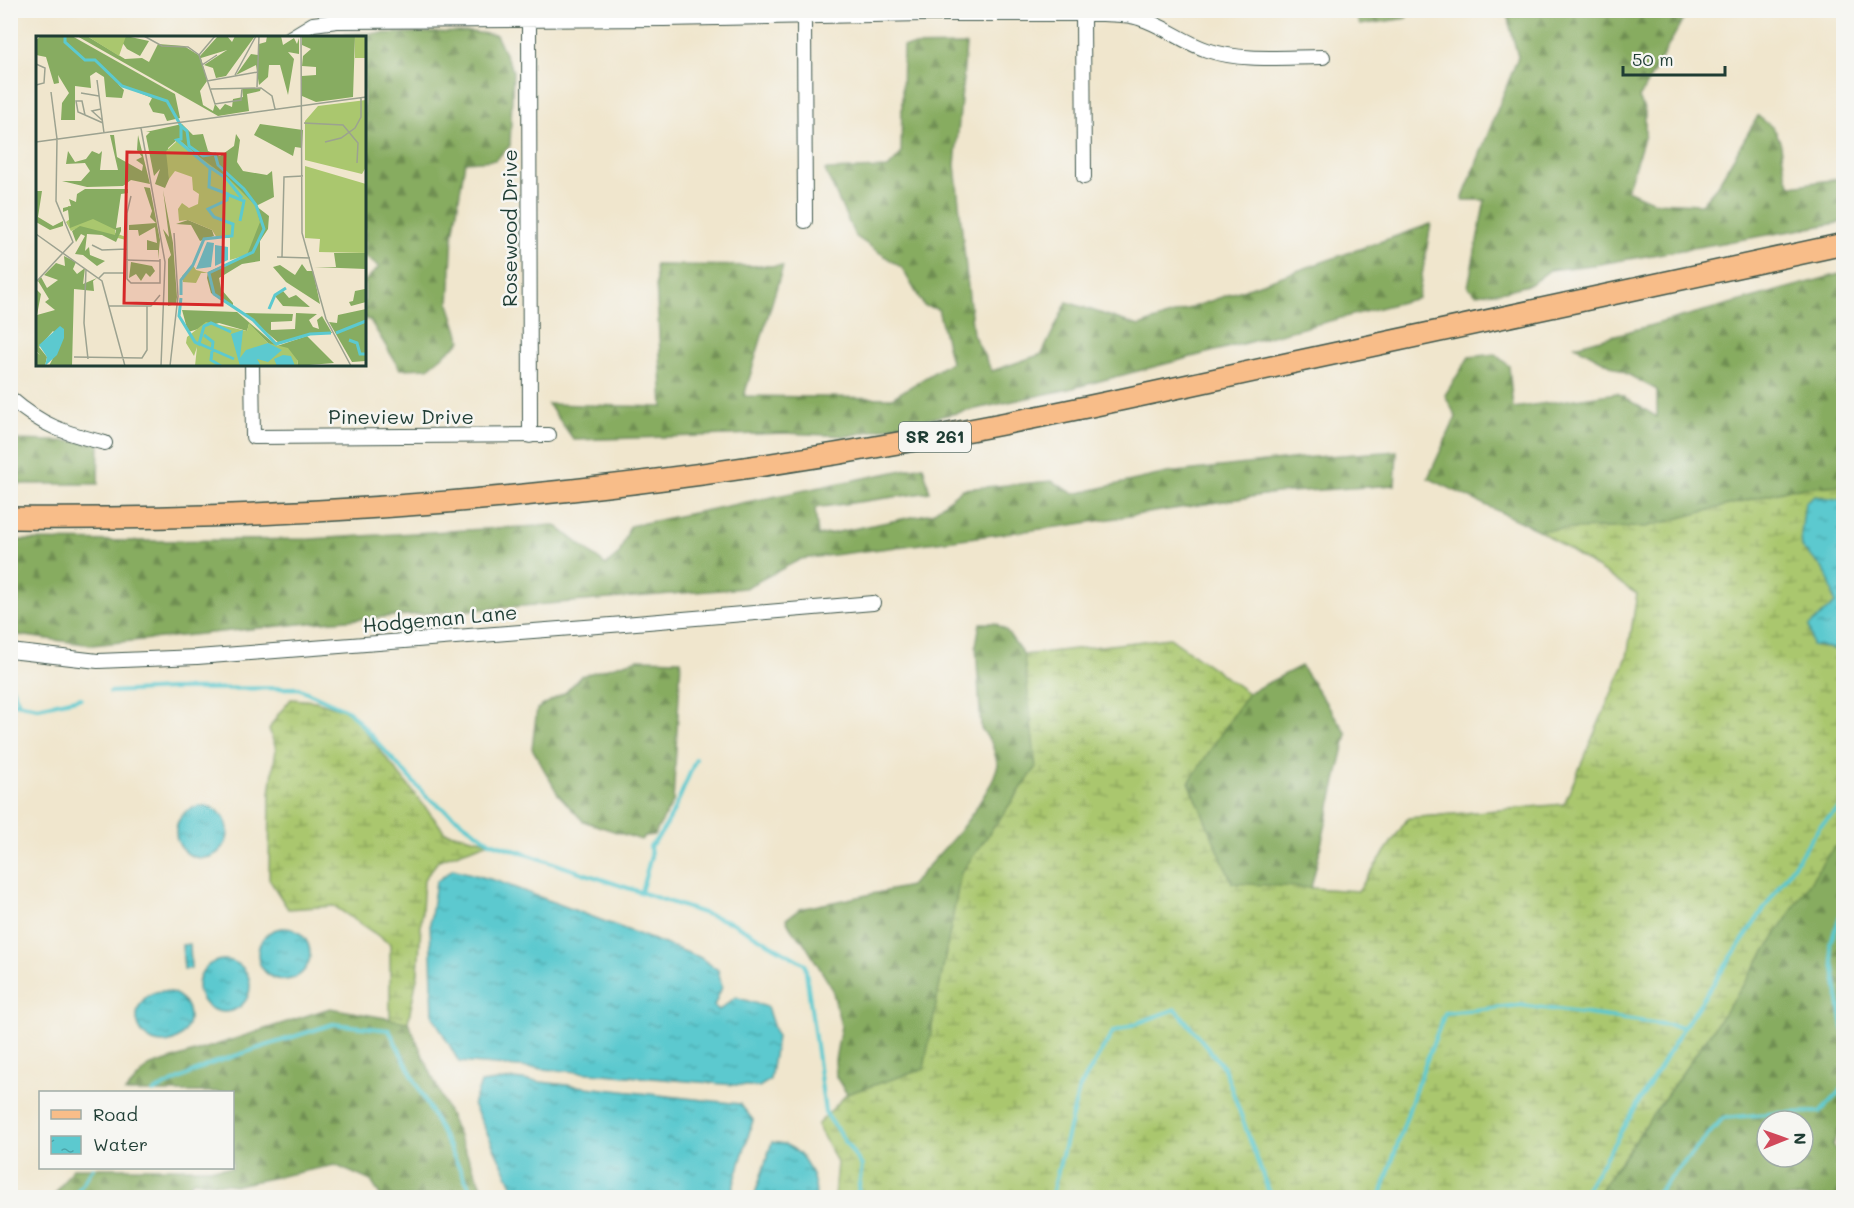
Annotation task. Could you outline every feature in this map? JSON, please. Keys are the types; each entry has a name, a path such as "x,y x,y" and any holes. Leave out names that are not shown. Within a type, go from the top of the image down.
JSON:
{"main road":[{"name":"SR 261","path":"10,518 154,518 361,510 514,496 761,465 919,440 1087,407 1844,244"}],"street":[{"path":"293,36 313,24 374,15 529,21 664,15 804,17 924,14 1083,15 1136,17 1197,46 1222,53 1245,56 1323,57"},
{"path":"1083,15 1084,177"},
{"path":"804,17 805,221"},
{"name":"Rosewood Drive","path":"529,21 530,436"},
{"name":"Pineview Drive","path":"252,366 253,437 549,435"},
{"path":"10,398 45,424 67,433 105,443"},
{"name":"Hodgeman Lane","path":"10,651 71,659 128,661 556,630 873,603"}],"green space":[{"path":"1354,11 1407,11 1407,18 1360,25"},
{"path":"1506,11 1688,11 1639,98 1645,111 1645,135 1627,190 1654,202 1701,204 1717,186 1758,116 1773,128 1777,135 1788,180 1792,186 1843,178 1843,222 1600,264 1550,270 1531,284 1505,291 1476,294 1468,287 1485,200 1462,200 1518,57"},
{"path":"471,32 496,35 513,71 510,146 495,160 465,162 453,235 449,304 461,341 428,368 400,369 370,320 366,319 366,280 379,267 366,258 366,36 326,36 328,34"},
{"path":"966,45 955,165 973,334 992,371 1042,354 1067,302 1139,326 1431,224 1418,298 1065,390 848,436 785,433 574,440 548,404 663,407 655,265 783,266 744,396 892,398 951,362 938,309 924,306 902,268 855,236 825,170 888,168 901,154 903,46"},
{"path":"1843,273 1843,485 1790,489 1646,527 1538,530 1428,478 1456,417 1445,395 1469,357 1495,354 1509,366 1513,408 1617,393 1657,417 1657,390 1575,346"},
{"path":"11,440 99,442 98,484 11,484"},
{"path":"1397,451 1395,485 1276,493 1065,526 801,559 745,588 310,623 92,645 11,634 11,540 310,539 555,525 606,565 619,554 630,526 923,466 930,492 815,508 818,536 932,513 962,489 1052,481 1074,494 1167,473 1300,458"},
{"path":"1843,485 1843,837 1827,856 1736,996 1595,1197 834,1197 837,1162 817,1125 847,1094 924,1069 961,873 1036,768 1024,655 1170,638 1248,693 1189,782 1232,883 1358,891 1408,818 1564,804 1627,657 1637,594 1538,530 1646,527 1790,489"},
{"path":"980,623 995,623 1006,630 1024,655 1036,768 961,873 924,1069 847,1094 836,1077 835,1060 841,1026 832,988 803,941 793,932 786,919 800,909 910,886 958,833 975,810 992,782 998,765 992,744 981,728 976,645"},
{"path":"638,659 681,660 673,802 654,835 645,836 641,840 583,821 558,794 532,748 537,709 566,692 581,676"},
{"path":"1301,666 1347,734 1311,888 1232,884 1189,782 1248,693"},
{"path":"291,699 315,701 349,711 445,832 490,842 439,860 424,879 418,973 408,1022 390,1019 390,944 334,906 288,909 269,879 270,794 276,748 269,729"},
{"path":"1843,837 1844,1123 1832,1145 1843,1158 1843,1197 1595,1198 1736,996 1827,856"},
{"path":"330,1008 408,1022 486,1197 381,1197 371,1181 335,1165 237,1185 193,1181 177,1197 53,1197 72,1169 234,1169 234,1091 126,1091 148,1067"}],"water":[{"path":"1815,496 1843,500 1843,651 1812,645 1809,626 1835,603 1825,572 1802,549 1801,534 1805,503"},
{"path":"202,806 216,810 224,818 228,832 224,846 216,854 202,858 188,854 180,846 176,832 180,818 188,810"},
{"path":"453,869 497,881 699,957 718,970 722,987 714,1006 719,1010 736,997 767,1007 777,1037 770,1080 759,1087 459,1062 433,1016 430,922 436,882"},
{"path":"279,928 289,928 298,932 306,940 310,954 306,968 298,976 289,980 279,980 270,976 262,968 258,959 258,949 262,940 270,932"},
{"path":"190,944 191,969 184,969 182,945"},
{"path":"224,960 238,964 246,972 250,986 246,1000 238,1008 224,1012 210,1008 202,1000 198,986 202,972 210,964"},
{"path":"158,991 168,991 177,995 185,1003 189,1017 185,1031 177,1039 168,1043 158,1043 149,1039 141,1031 137,1022 137,1012 141,1003 149,995"},
{"path":"513,1079 740,1104 753,1120 730,1197 518,1197 473,1104 481,1083"},
{"path":"772,1142 784,1144 793,1149 804,1160 812,1174 816,1197 754,1197"}],"waterway":[{"path":"10,683 19,703"},
{"path":"110,692 298,688 349,711 427,797 490,842 733,923 805,964 825,1112 862,1166 857,1198"},
{"path":"10,702 38,707 81,698"},
{"path":"641,892 651,856 650,846 671,817 696,759"},
{"path":"1380,1198 1417,1085 1445,1013 1521,1005 1684,1027 1820,826 1844,804"},
{"path":"1844,907 1830,943 1844,1033"},
{"path":"1051,1198 1079,1089 1113,1032 1176,1009 1224,1068 1271,1198"},
{"path":"155,1091 210,1064 333,1024 389,1030 475,1198"},
{"path":"1581,1198 1684,1027"},
{"path":"1653,1198 1723,1118 1820,1112 1844,1087"},
{"path":"73,1198 92,1169"}]}
